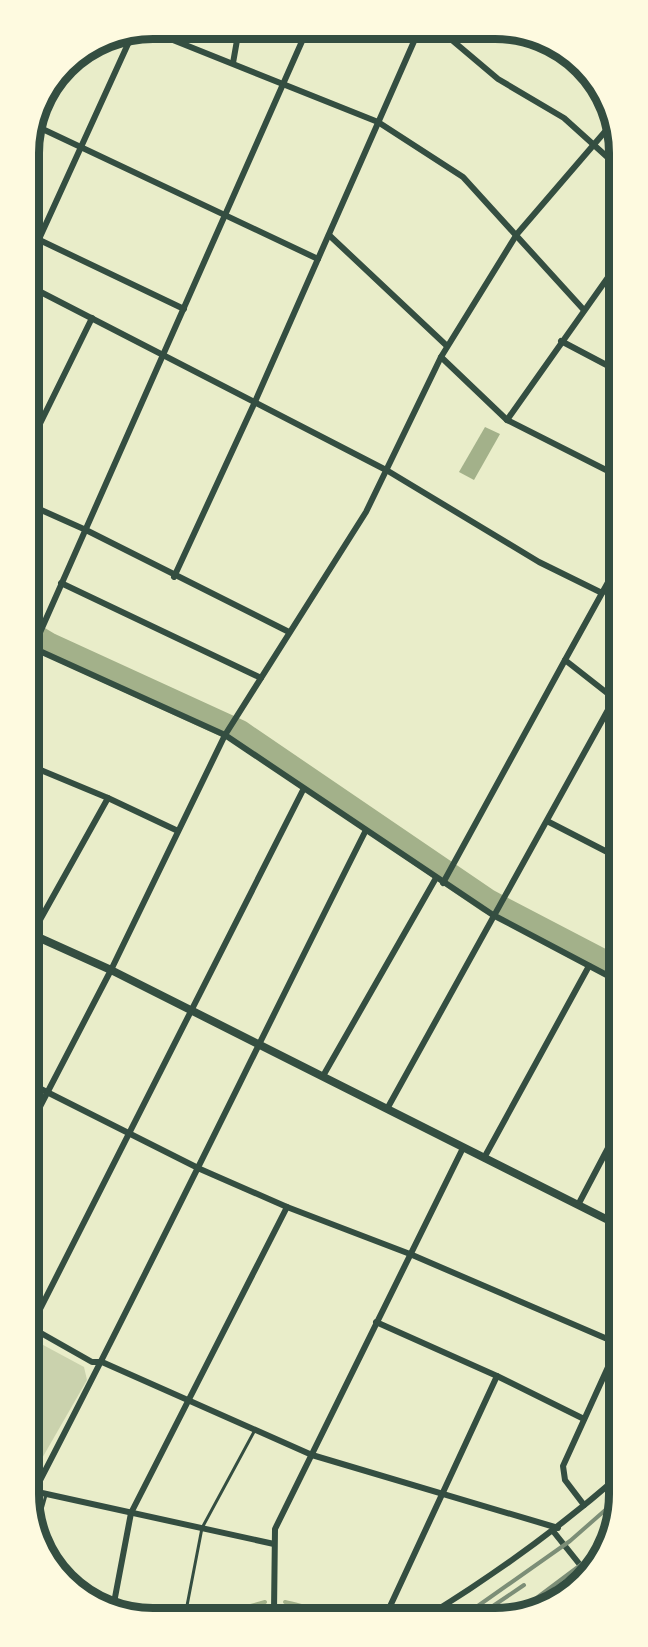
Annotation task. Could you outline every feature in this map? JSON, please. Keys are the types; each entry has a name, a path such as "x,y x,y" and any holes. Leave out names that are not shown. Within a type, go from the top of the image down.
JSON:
{"main road":[{"path":"39,938 111,970 609,1220"}],"street":[{"path":"171,39 378,122 463,177 584,309"},
{"path":"233,63 237,39"},
{"path":"39,632 303,39"},
{"path":"174,577 254,404 415,39"},
{"path":"451,39 498,79 564,118 609,158"},
{"path":"39,238 129,42"},
{"path":"42,129 318,259"},
{"path":"39,1108 111,970 225,735 366,512 447,346 517,234 606,130"},
{"path":"329,235 447,346"},
{"path":"39,240 184,309"},
{"path":"507,420 609,275"},
{"path":"39,291 164,354 254,404 388,471 539,562 602,593"},
{"path":"39,426 92,318"},
{"path":"561,341 609,366"},
{"path":"441,357 507,420 609,472"},
{"path":"39,509 86,530 174,577 289,632"},
{"path":"443,883 609,581"},
{"path":"61,583 261,678"},
{"path":"39,650 225,735 365,832 493,915 609,976"},
{"path":"565,660 609,694"},
{"path":"387,1109 493,915 609,711"},
{"path":"39,769 178,831"},
{"path":"39,1313 303,790"},
{"path":"39,921 108,798"},
{"path":"547,821 609,853"},
{"path":"39,1482 200,1169 258,1044 365,832"},
{"path":"323,1076 436,878"},
{"path":"484,1158 589,966"},
{"path":"39,1088 200,1169 287,1207 410,1254 609,1340"},
{"path":"578,1205 609,1146"},
{"path":"274,1608 275,1529 463,1148"},
{"path":"114,1601 131,1513 287,1207"},
{"path":"376,1322 497,1376 584,1419"},
{"path":"39,1331 92,1362 102,1362 312,1455 443,1493 555,1530 582,1567"},
{"path":"584,1505 565,1480 562,1466 609,1365"},
{"path":"389,1608 497,1376"},
{"path":"440,1608 506,1566 555,1530 609,1484"},
{"path":"39,1493 274,1544"}],"lane":[{"path":"187,1608 202,1528 255,1430"},
{"path":"41,1513 46,1494"}],"shaded area":[{"path":"485,427 500,434 474,480 459,472"},
{"path":"39,1343 84,1367 87,1380 39,1464"}],"waterway":[{"path":"39,638 240,732 488,901 609,964"},
{"path":"245,1608 265,1602"},
{"path":"285,1602 309,1608"}],"railway":[{"path":"475,1608 570,1541 608,1508"},
{"path":"531,1602 588,1560"},
{"path":"490,1608 524,1585"}]}
